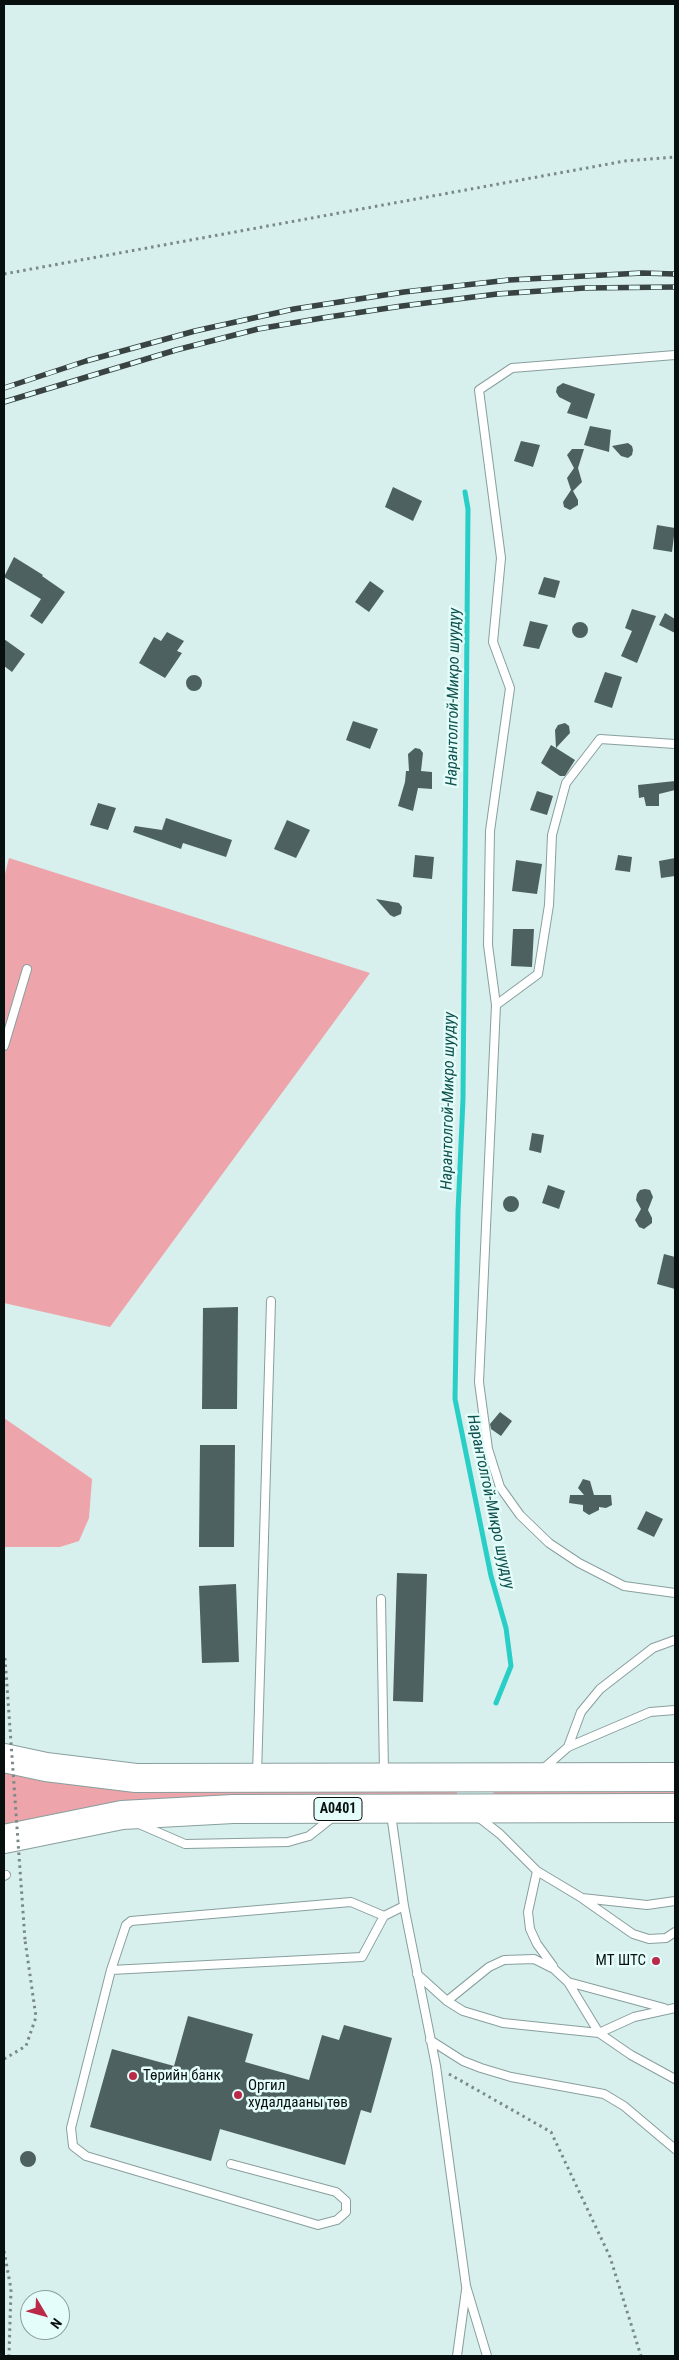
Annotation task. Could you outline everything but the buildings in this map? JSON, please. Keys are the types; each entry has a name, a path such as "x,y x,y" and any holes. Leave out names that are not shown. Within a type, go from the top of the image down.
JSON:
{"highway":[{"name":"A0401","path":"4,1758 46,1767 136,1778 675,1778"},
{"path":"475,1809 483,1779"},
{"name":"A0401","path":"4,1839 122,1815 233,1809 675,1808"}],"lane":[{"path":"675,355 512,368 479,390 501,558 493,642 510,688 490,831 488,945 496,1005 479,1382 488,1449 500,1486 520,1516 549,1543 579,1563 624,1586 675,1593"},
{"path":"496,1005 538,974 549,904 552,835 566,783 600,739 675,744"},
{"path":"4,1046 27,970"},
{"path":"257,1779 271,1301"},
{"path":"381,1599 384,1779"},
{"path":"568,1747 581,1712 600,1689 653,1648 675,1640"},
{"path":"532,1778 568,1747 650,1712 675,1710"},
{"path":"390,1809 404,1906 436,2066 466,2286 487,2356"},
{"path":"475,1809 538,1871 582,1898 633,1934 649,1939 666,1938 675,1932"},
{"path":"538,1871 528,1912 530,1930 536,1944 554,1968 568,1982 599,2033 631,2055 675,2079"},
{"path":"582,1898 647,1904 675,1901"},
{"path":"231,2164 336,2192 346,2201 346,2212 337,2220 318,2225 86,2156 73,2146 71,2128 111,1970 126,1925 131,1921 351,1902 384,1916"},
{"path":"111,1970 362,1958 384,1916 404,1906"},
{"path":"447,2002 478,1975 504,1960 534,1959 554,1968"},
{"path":"417,1974 447,2002 475,2016 503,2023 599,2033 634,2017 673,2010"},
{"path":"568,1982 673,2010"},
{"path":"430,2040 463,2061 481,2068 511,2077 604,2094 624,2106 675,2149"},
{"path":"457,2356 466,2286"}],"path":[{"path":"4,274 625,161 675,157"},
{"path":"4,2059 26,2046 36,2017 25,1940 5,1658"},
{"path":"436,2066 551,2132 610,2257 641,2356"},
{"path":"4,2251 11,2289 10,2356"}],"shaded area":[{"path":"9,858 370,973 110,1327 4,1303 4,878"},
{"path":"4,1418 92,1479 89,1518 79,1541 60,1547 4,1547"},
{"path":"4,1766 129,1785 250,1792 457,1788 457,1796 4,1828"},
{"path":"675,1787 675,1797 494,1798 493,1788"}],"waterway":[{"name":"Нарантолгой-Микро шуудуу","path":"465,492 468,509 463,1099 458,1212 455,1399 491,1576 506,1628 511,1666 496,1703"}],"railway":[{"path":"4,388 86,361 195,331 294,309 404,292 509,280 642,273 675,274"},
{"path":"4,402 176,350 258,329 322,318 497,294 584,288 675,287"}],"place":[{"name":"МТ ШТС","path":"656,1961"},
{"name":"Төрийн банк","path":"133,2076"},
{"name":"Оргил худалдааны төв","path":"238,2095"}]}
